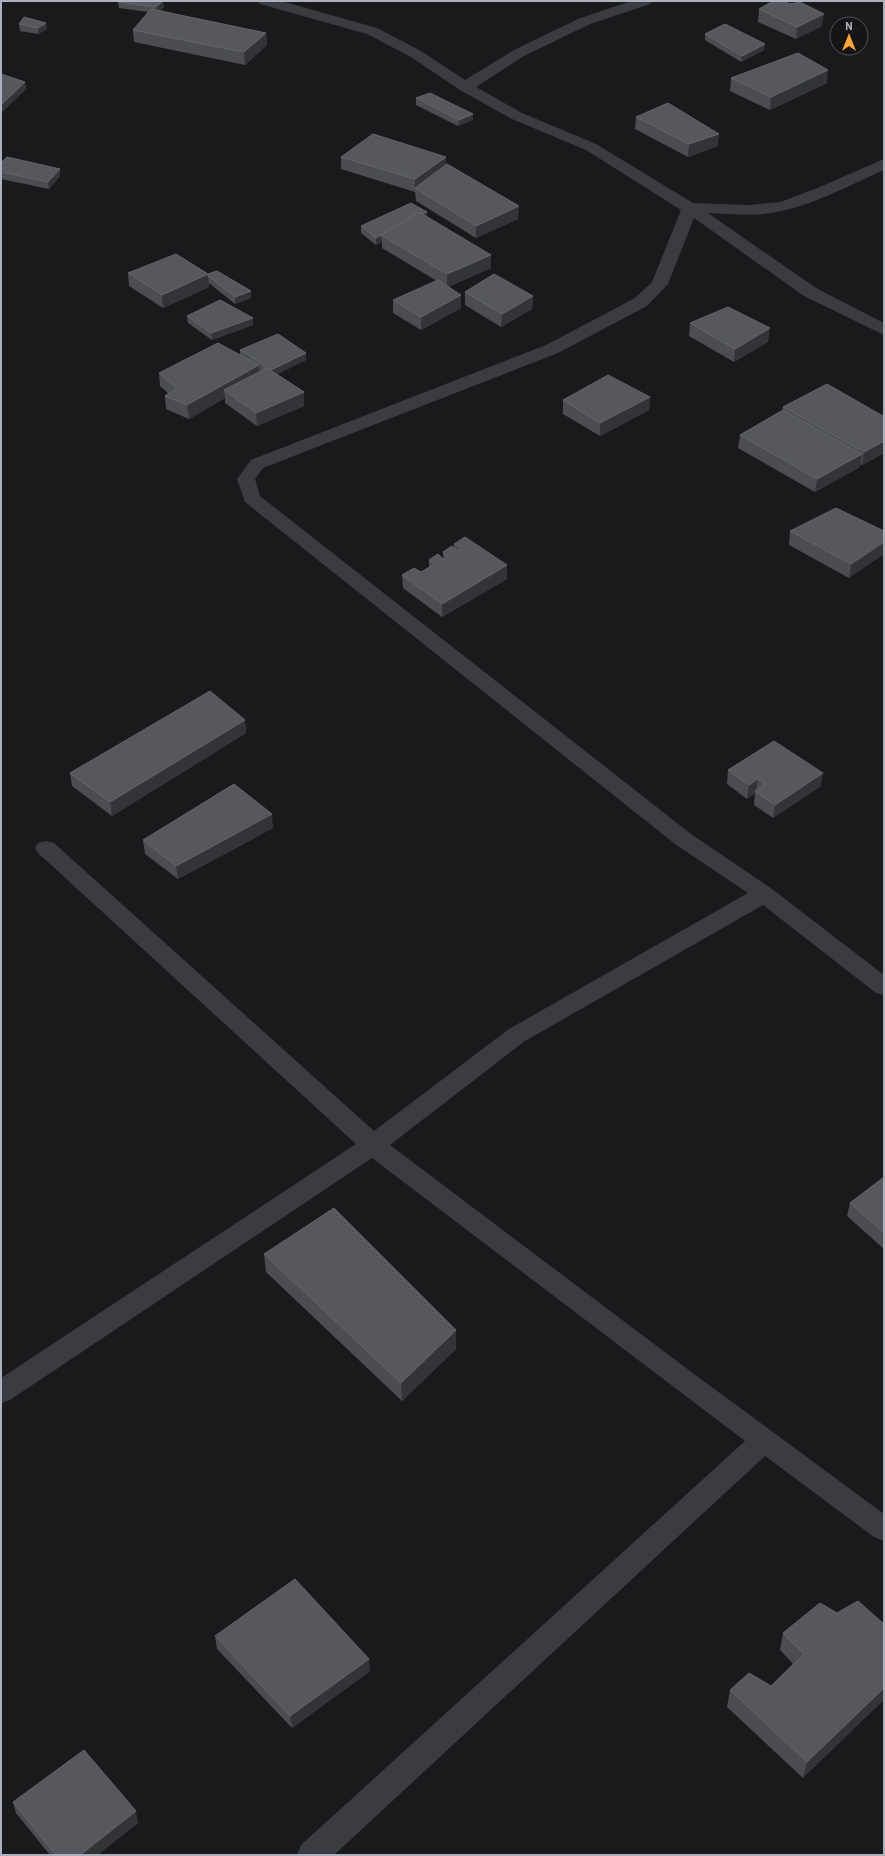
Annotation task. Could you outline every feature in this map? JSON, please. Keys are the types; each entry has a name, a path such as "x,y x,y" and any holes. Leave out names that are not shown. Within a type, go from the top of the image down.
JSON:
{"street":[{"path":"265,1 372,32 416,54 465,86 517,116 591,147 690,208 810,292 884,330"},
{"path":"465,86 519,53 583,22 645,1"},
{"path":"690,208 746,209 780,206 808,198 884,164"},
{"path":"690,208 660,284 641,302 552,349 257,464 246,478 252,498 258,503 683,839 764,894 884,987"},
{"path":"46,848 373,1145 764,1441 884,1529"},
{"path":"1,1392 373,1145 517,1035 764,894"},
{"path":"312,1855 764,1441"}],"building":[{"path":"163,1 156,7 118,2"},
{"path":"773,1 784,1 790,4 800,2 824,14 797,27 759,9"},
{"path":"151,9 266,33 244,52 133,30"},
{"path":"24,17 46,23 38,28 19,24"},
{"path":"725,24 765,44 742,56 705,34"},
{"path":"798,53 828,70 771,97 731,78"},
{"path":"1,74 25,82 2,104 1,104"},
{"path":"430,93 473,114 459,120 416,98"},
{"path":"668,103 719,134 689,144 636,117"},
{"path":"373,134 446,157 415,179 341,157"},
{"path":"7,157 60,169 48,182 1,172 1,163"},
{"path":"447,164 519,206 476,226 415,188"},
{"path":"411,203 427,212 423,214 419,212 376,238 361,226"},
{"path":"419,212 491,255 447,274 381,235"},
{"path":"176,254 208,274 162,295 128,273"},
{"path":"217,271 251,291 235,297 208,276 208,274"},
{"path":"494,274 533,296 502,314 465,292"},
{"path":"438,280 461,295 421,317 393,300"},
{"path":"220,300 253,318 211,333 187,316"},
{"path":"728,307 770,328 735,349 690,323"},
{"path":"278,334 306,353 271,370 240,350"},
{"path":"218,343 259,365 187,405 165,396 177,388 159,373"},
{"path":"267,368 304,392 256,413 224,390"},
{"path":"608,375 650,397 600,423 563,400"},
{"path":"827,384 883,416 884,415 884,441 864,452 783,407"},
{"path":"783,410 862,454 817,479 740,435"},
{"path":"836,508 884,531 884,542 851,564 790,531"},
{"path":"465,537 507,565 442,604 402,575 414,568 421,572 435,564 429,560 438,554 444,560 448,557 443,552 452,546 458,551 462,549 454,544"},
{"path":"210,691 245,720 110,802 70,773"},
{"path":"774,741 823,773 775,805 755,791 765,784 758,779 749,785 728,770"},
{"path":"234,784 272,814 176,866 143,840"},
{"path":"884,1177 884,1233 850,1203"},
{"path":"334,1208 456,1330 401,1383 264,1254"},
{"path":"295,1579 369,1659 290,1716 215,1636"},
{"path":"858,1601 884,1624 884,1688 807,1762 730,1690 749,1673 771,1686 804,1654 783,1633 820,1603 837,1613"},
{"path":"84,1750 136,1811 80,1855 56,1855 13,1802"}]}
